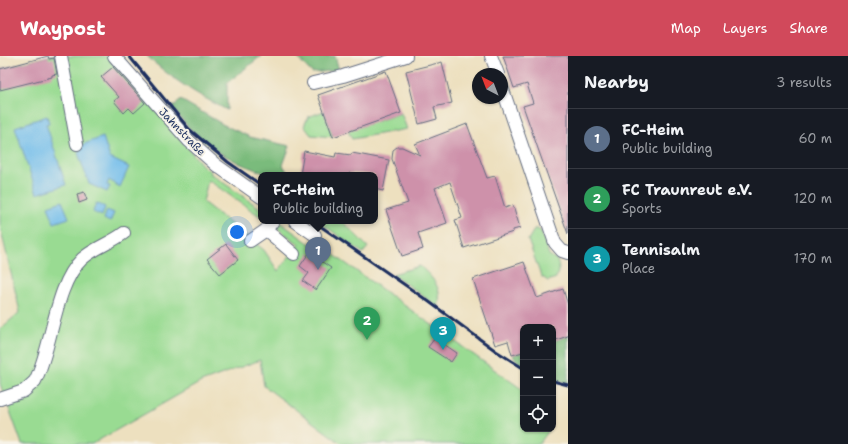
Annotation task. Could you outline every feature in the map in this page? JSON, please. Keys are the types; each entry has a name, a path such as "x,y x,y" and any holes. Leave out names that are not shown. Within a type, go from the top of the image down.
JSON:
{"street":[{"path":"61,56 77,144"},
{"name":"Jahnstraße","path":"114,56 189,141 216,165 258,195"},
{"path":"313,83 343,76 406,56"},
{"path":"491,56 496,68"},
{"path":"508,104 555,243 562,252 568,253"},
{"path":"299,224 315,235"},
{"path":"250,241 269,226 294,254"},
{"path":"0,399 24,391 35,381 65,287 74,268 88,254 124,233"}],"green space":[{"path":"48,56 107,56 167,122 202,165 211,172 210,175 211,174 258,207 258,215 208,180 203,202 264,250 278,271 299,244 274,226 276,224 282,224 310,244 313,240 520,388 520,432 548,432 539,444 342,444 264,386 260,360 201,382 92,444 22,444 0,384 0,329 20,312 0,226 0,69"},
{"path":"147,56 261,56 227,83 227,110 185,86"},
{"path":"296,56 335,56 339,70 312,73"},
{"path":"181,100 224,125 250,137 290,146 283,165 287,172 261,172 241,164 216,151 190,129 172,108"},
{"path":"324,111 333,137 311,135 304,126 308,117"},
{"path":"401,113 407,129 352,139 348,131"},
{"path":"322,224 345,224 368,247 363,253"},
{"path":"535,228 541,231 549,255 557,260 559,268 556,278 548,281 541,276 528,240"},
{"path":"420,266 436,284 439,294 438,307 393,274"},
{"path":"568,336 568,383 556,381 556,340"},
{"path":"520,352 520,364 519,363 512,355"}],"water":[{"path":"47,116 49,123 46,124 66,185 37,194 15,127"},
{"path":"103,137 110,158 129,167 120,187 109,180 107,185 110,186 107,192 89,184 78,153 84,144"},
{"path":"62,201 69,218 54,223 48,206"},
{"path":"96,203 105,207 102,216 93,212"},
{"path":"107,210 114,213 110,222 104,219"}],"building":[{"path":"48,56 49,59 54,58 57,74 52,75 52,77 0,90 0,69"},
{"path":"503,56 568,56 568,234 523,106 533,103 527,84 514,88"},
{"path":"442,62 452,103 434,107 437,119 419,124 406,71"},
{"path":"113,67 145,103 134,113 129,108 124,113 114,101 119,97 101,77"},
{"path":"386,71 401,113 333,137 318,95"},
{"path":"467,124 487,178 495,176 505,208 513,205 520,228 513,230 513,232 464,248 455,220 462,218 450,182 435,188 447,223 418,233 423,249 402,256 386,210 408,203 392,159 393,150 397,147 402,147 420,155 415,144"},
{"path":"304,151 335,157 336,153 351,155 352,153 389,160 383,191 378,190 378,172 300,172"},
{"path":"84,192 87,200 79,203 77,194"},
{"path":"226,244 238,260 220,274 207,259"},
{"path":"309,253 331,268 316,290 303,281 309,273 300,266"},
{"path":"524,262 537,298 563,289 568,305 568,336 556,340 556,324 520,324 520,353 512,355 508,341 495,345 473,279"},
{"path":"435,338 457,353 451,362 428,347"}],"railway":[{"path":"129,56 189,129 228,162 258,183"},
{"path":"317,224 428,301 496,351 520,366"},
{"path":"556,382 568,385"}],"place":[{"name":"FC-Heim","path":"318,270"},
{"name":"FC Traunreut e.V.","path":"367,340"},
{"name":"Tennisalm","path":"443,350"}]}
